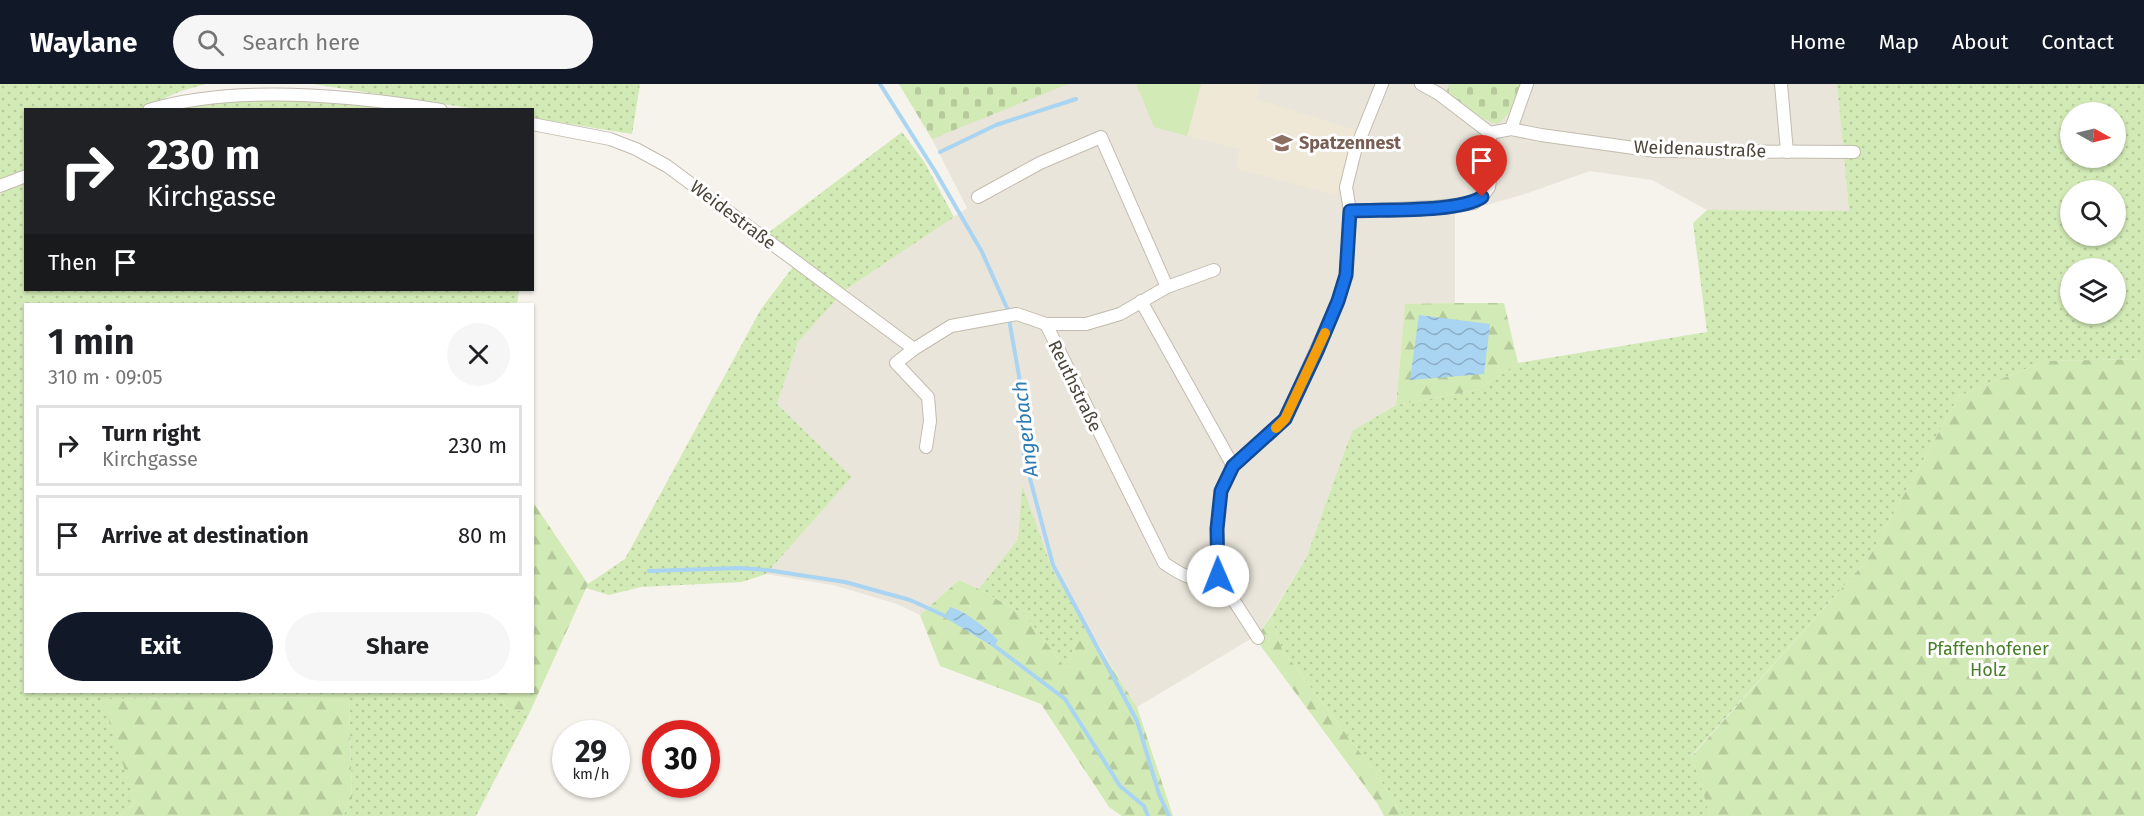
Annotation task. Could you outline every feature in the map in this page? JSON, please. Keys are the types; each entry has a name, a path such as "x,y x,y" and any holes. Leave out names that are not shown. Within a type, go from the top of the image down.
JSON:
{"street":[{"path":"1258,638 1218,576 1217,529 1221,491 1233,466 1285,419 1338,301 1346,275 1350,211 1346,187 1355,151 1382,84"},
{"path":"1421,84 1439,94 1490,133 1511,129 1527,84"},
{"path":"1781,84 1787,152"},
{"path":"152,108 196,92 228,86 269,85 316,89 429,108"},
{"name":"Weidestraße","path":"534,124 610,138 667,166 914,349"},
{"name":"Weidenaustraße","path":"1511,129 1656,151 1854,152"},
{"path":"1350,211 1474,203 1489,187 1490,133"},
{"path":"978,197 1040,163 1101,137 1167,287"},
{"path":"0,186 24,177"},
{"path":"1046,324 1086,324 1120,314 1167,287 1214,270"},
{"path":"1141,301 1233,466"},
{"name":"Reuthstraße","path":"926,447 930,421 928,397 896,363 951,326 1001,315 1017,314 1046,324 1164,563 1186,578 1203,579 1218,576"}],"shaded area":[{"path":"899,84 1837,84 1849,211 1707,210 1652,180 1590,171 1525,194 1455,214 1455,303 1405,305 1396,405 1352,431 1306,558 1259,634 1137,707 1052,569 1022,487 1018,539 979,589 959,580 920,615 897,604 833,585 766,574 852,477 777,404 798,342 845,290 967,208 932,139"},
{"name":"Spatzennest","path":"1201,84 1261,84 1257,99 1355,130 1336,195 1237,169 1239,149 1187,136"}],"green space":[{"path":"0,84 206,84 181,91 142,108 24,108 24,171 0,184"},
{"path":"312,84 640,84 632,134 534,118 534,108 469,108"},
{"path":"899,84 1068,84 932,139"},
{"path":"1136,84 1201,84 1187,136 1154,127"},
{"path":"1449,84 1522,84 1514,108 1498,124 1477,115 1464,106 1447,91"},
{"path":"1837,84 2144,84 2144,359 2045,361 1959,396 1868,559 1692,755 1710,816 1403,816 1377,775 1282,649 1271,616 1306,558 1352,431 1396,405 1477,390 1518,363 1707,332 1693,223 1707,210 1849,211"},
{"path":"244,89 396,108 170,108"},
{"path":"902,132 925,163 954,217 845,290 798,342 777,404 852,477 766,574 742,582 641,587 609,595 586,588 588,584 625,559 761,309 799,259 768,233"},
{"path":"24,182 24,291 519,291 517,303 24,303 24,693 499,693 506,707 529,714 476,816 343,816 352,799 349,697 103,699 135,802 120,816 0,816 0,194"},
{"path":"1504,303 1518,363 1477,390 1396,405 1405,304"},
{"name":"Pfaffenhofener Holz","path":"2144,359 2144,816 1710,816 1692,756 1868,559 1959,396 2045,361"},
{"path":"1022,485 1052,569 1087,628 1076,641 1066,669 1026,616 979,589 1018,539"},
{"path":"534,503 588,584 529,714 506,707 499,693 534,693"},
{"path":"959,580 1026,616 1066,669 1076,640 1087,628 1137,707 1173,816 1122,816 1109,807 1041,704 940,666 920,615"},
{"path":"1271,616 1282,649 1377,775 1403,816 1384,816 1377,803 1254,637 1259,634"},
{"path":"349,697 352,799 343,816 120,816 135,802 102,699"}],"water":[{"path":"1419,315 1490,324 1484,374 1410,380"},
{"path":"950,607 970,617 993,635 998,640 994,647 949,620 947,613"}],"waterway":[{"name":"Angerbach","path":"880,84 935,171 982,252 1007,308 1019,376 1024,456 1053,565 1137,721 1159,794 1169,816"},
{"path":"940,152 996,125 1076,99"},
{"path":"649,571 739,568 845,582 910,600 952,619"},
{"path":"992,644 1065,699 1120,786 1144,806 1148,816"}],"slow traffic":[{"path":"1276,428 1285,419 1325,333"}],"place":[{"name":"Spatzennest","path":"1282,143"}],"route":[{"path":"1218,576 1217,529 1221,491 1233,466 1285,419 1317,351 1346,275 1350,211 1474,203 1482,197"}]}
